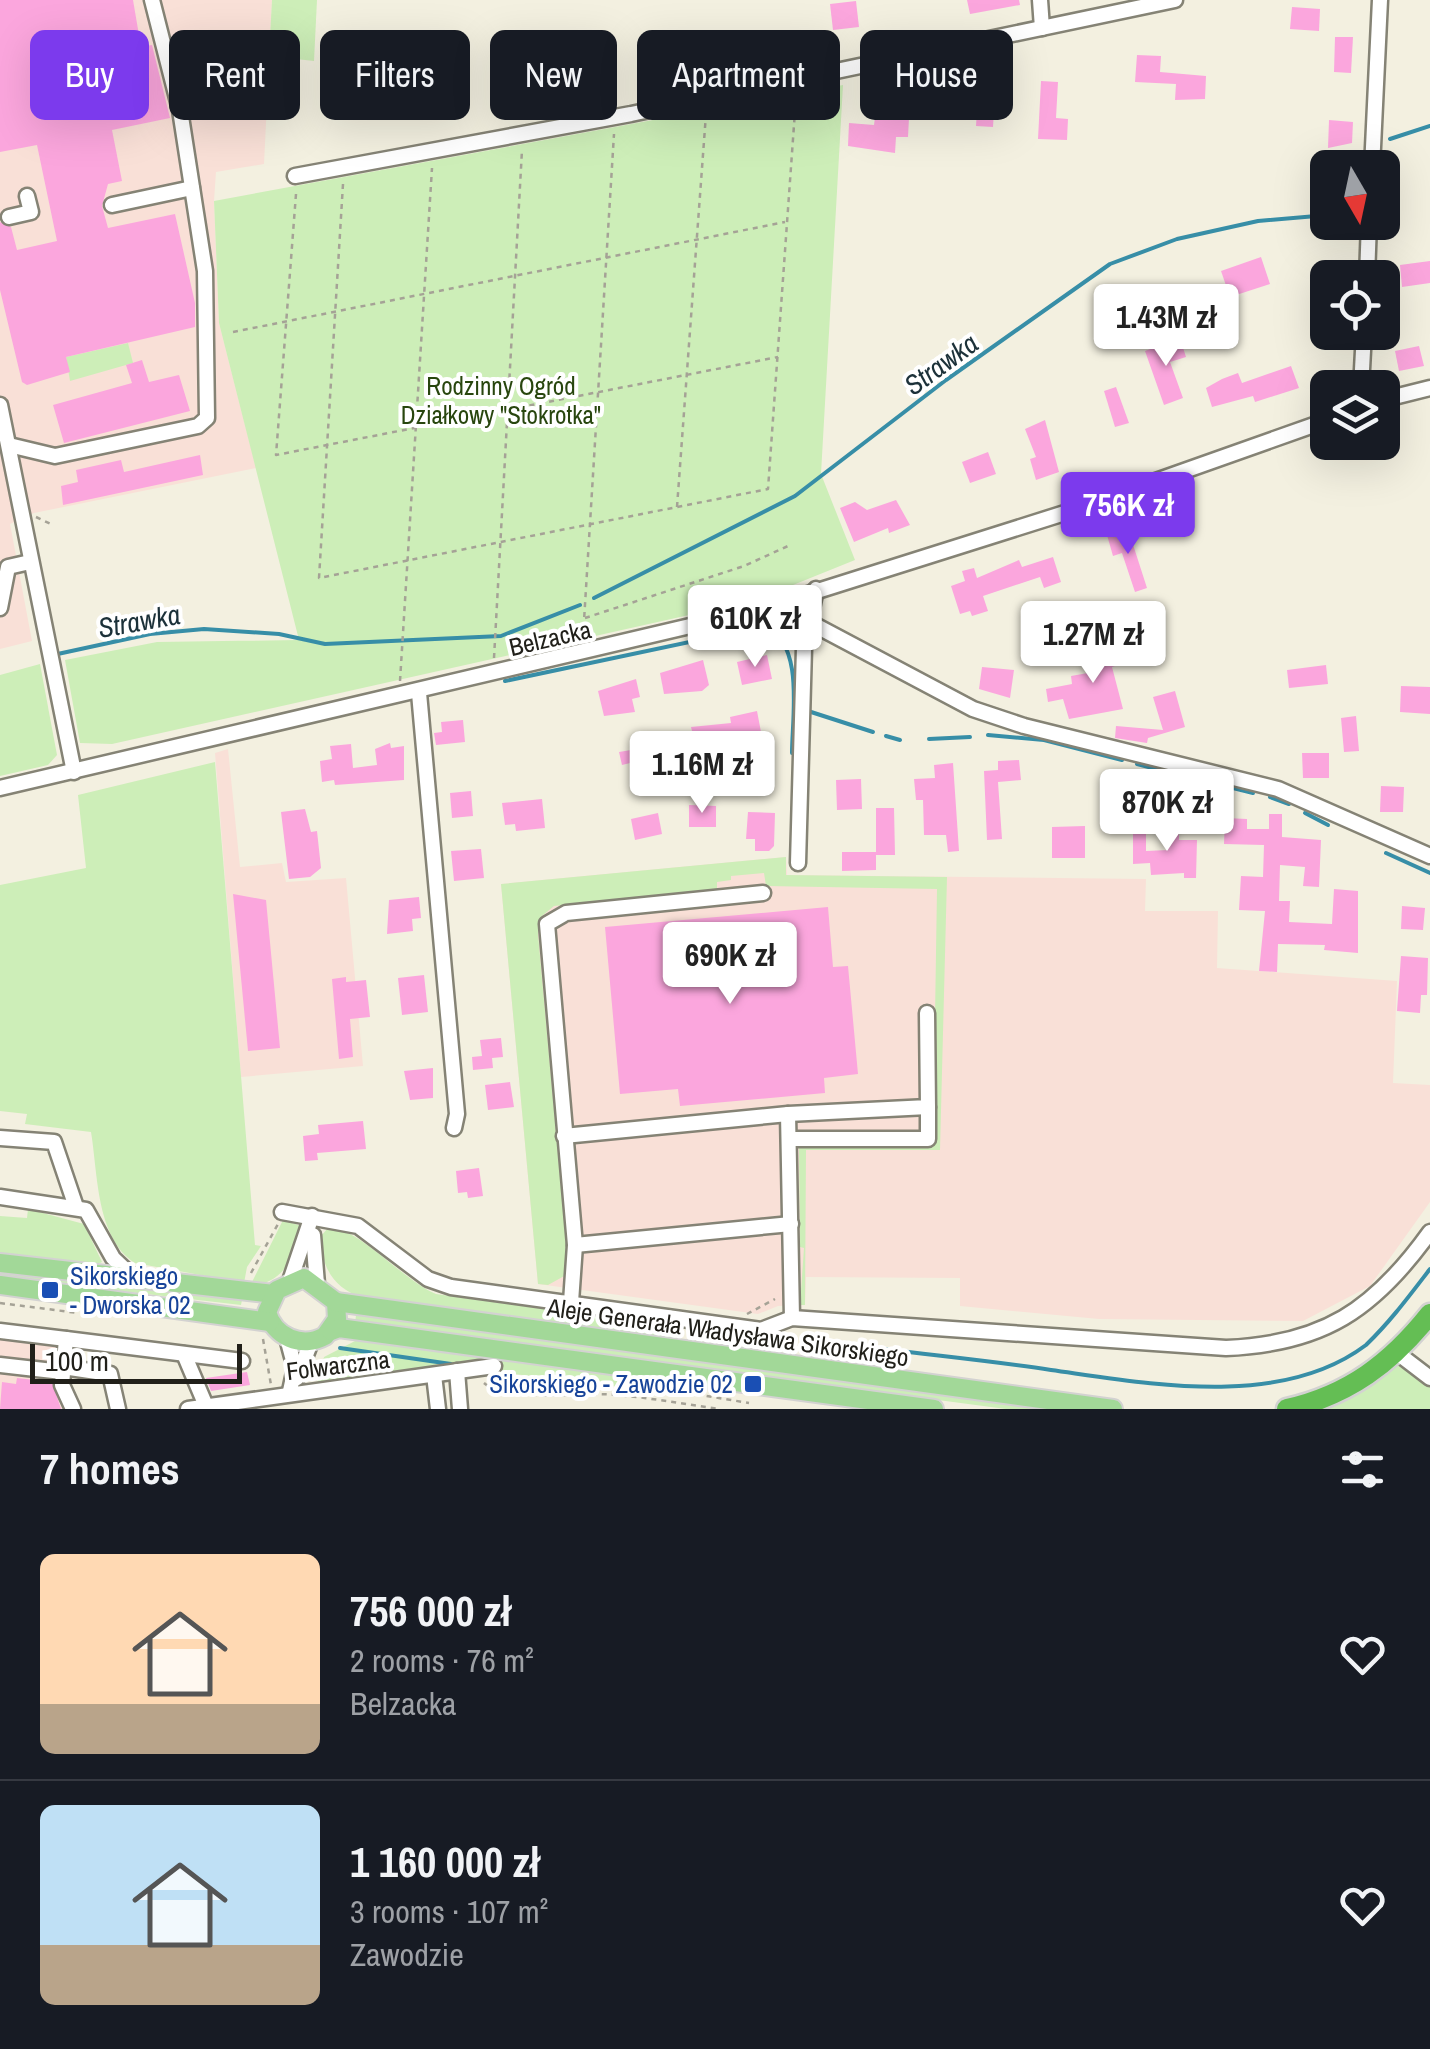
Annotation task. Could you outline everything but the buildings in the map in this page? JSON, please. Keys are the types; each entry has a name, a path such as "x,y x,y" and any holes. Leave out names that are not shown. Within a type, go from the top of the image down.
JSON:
{"highway":[{"path":"1287,1409 1342,1391 1371,1375 1430,1314"}],"main road":[{"path":"0,1263 274,1294"},
{"path":"0,1285 270,1322 288,1338 311,1342 331,1331 337,1320 336,1302 304,1278 290,1281 274,1294 268,1306 270,1322"},
{"name":"Aleje Generała Władysława Sikorskiego","path":"336,1302 1113,1409"},
{"name":"Aleje Generała Władysława Sikorskiego","path":"331,1331 339,1328 934,1409"}],"street":[{"path":"9,445 56,456 206,422 209,332 192,188 180,110 152,0"},
{"path":"1040,0 1042,28"},
{"path":"295,176 631,114 1174,0"},
{"path":"1373,150 1380,0"},
{"path":"112,206 192,188"},
{"path":"9,217 31,212 28,196"},
{"path":"1400,396 1430,388"},
{"path":"0,405 74,772"},
{"name":"Belzacka","path":"0,788 420,692 775,604 1055,517 1310,426"},
{"path":"0,608 4,568 30,562"},
{"path":"798,863 809,622 816,589"},
{"path":"775,604 998,718 1278,789 1430,856"},
{"path":"420,692 458,1114 454,1128"},
{"path":"570,1302 575,1245 547,924 566,913 763,893"},
{"path":"788,1138 928,1139 927,1013"},
{"path":"564,1136 788,1114 928,1107"},
{"path":"788,1114 792,1318"},
{"path":"0,1138 54,1142 76,1207"},
{"path":"0,1197 86,1210 113,1258 135,1279"},
{"path":"282,1212 358,1226 436,1283 762,1330 792,1318 1226,1348 1280,1344 1328,1329 1368,1302 1430,1232"},
{"path":"290,1281 312,1216"},
{"path":"312,1216 317,1284"},
{"path":"575,1245 792,1224"},
{"path":"0,1330 242,1361"},
{"path":"66,1338 62,1385 74,1409"},
{"path":"288,1338 295,1368 290,1391"},
{"path":"290,1391 311,1342"},
{"path":"1396,1352 1430,1378"},
{"path":"184,1354 206,1406"},
{"path":"0,1366 110,1374 118,1409"},
{"name":"Folwarczna","path":"188,1409 290,1391 494,1366"},
{"path":"457,1372 460,1409"},
{"path":"434,1375 438,1409"}],"path":[{"path":"677,508 706,120"},
{"path":"343,184 319,578 768,489 794,120"},
{"path":"583,638 614,134"},
{"path":"494,658 522,150"},
{"path":"400,678 432,168"},
{"path":"296,194 276,455 778,357"},
{"path":"233,332 787,221"},
{"path":"30,515 52,525"},
{"path":"584,619 744,566 788,546"},
{"path":"742,1316 780,1296"},
{"path":"0,1304 90,1314"},
{"path":"254,1334 267,1346 272,1397"},
{"path":"478,1368 480,1379 490,1388 529,1394 612,1394 719,1409"},
{"path":"672,1388 750,1403"}],"shaded area":[{"path":"0,0 272,0 271,30 169,30 169,120 266,120 264,164 216,172 214,201 219,323 256,468 34,513 10,524 32,641 0,649"},
{"path":"228,749 240,867 282,863 286,882 346,878 363,1066 241,1077 215,753"},
{"path":"786,857 787,875 1146,879 1145,911 1218,911 1217,968 1397,981 1393,1083 1430,1085 1430,1202 1370,1286 1303,1321 1099,1319 960,1306 960,1278 806,1277 805,1305 778,1306 758,1314 538,1284 501,884"},
{"path":"0,1329 66,1339 62,1372 73,1409 0,1409"}],"green space":[{"path":"272,0 317,0 314,61 300,59 300,30 270,30"},
{"name":"Rodzinny Ogród Działkowy \"Stokrotka\"","path":"843,85 821,474 855,560 756,600 112,744 80,743 65,660 157,642 299,640 219,323 214,201 653,120 840,120"},
{"path":"128,343 133,363 70,381 66,357"},
{"path":"40,664 57,755 48,765 0,776 0,675"},
{"path":"215,762 255,1245 261,1246 247,1267 244,1283 135,1263 122,1252 106,1222 91,1132 25,1124 27,1114 0,1111 0,885 86,868 78,795"},
{"path":"786,857 786,875 947,877 940,1150 806,1150 805,1305 800,1305 804,1248 800,1247 799,1147 933,1145 937,889 766,886 764,873 731,876 731,880 717,882 717,890 554,906 542,916 538,934 568,1264 566,1275 548,1285 538,1284 501,884"},
{"path":"28,1209 84,1224 102,1262 94,1266 0,1254 0,1216 27,1218"},
{"path":"283,1220 301,1226 292,1257 271,1280 251,1284"},
{"path":"328,1228 352,1235 436,1294 676,1327 674,1339 363,1298 344,1288 326,1267 321,1236"},
{"path":"0,1271 242,1300 241,1305 0,1277"},
{"path":"356,1315 1052,1409 1006,1409 355,1323"},
{"path":"357,1340 652,1380 650,1391 497,1372 317,1384 324,1357"},
{"path":"1400,1364 1430,1383 1430,1409 1322,1409 1340,1403"}],"waterway":[{"name":"Strawka","path":"1390,139 1430,126"},
{"name":"Strawka","path":"594,598 795,496 946,380 1110,264 1177,239 1258,221 1310,217"},
{"name":"Strawka","path":"53,655 150,634 204,629 279,634 325,644 501,636 580,605"},
{"path":"505,681 765,626 778,635 791,665 792,753"},
{"path":"808,711 873,732"},
{"path":"988,735 1044,740 1122,760"},
{"path":"886,736 900,740"},
{"path":"929,739 970,737"},
{"path":"1137,764 1195,779"},
{"path":"1209,782 1253,793"},
{"path":"1270,797 1289,804"},
{"path":"1305,813 1328,825"},
{"path":"1386,853 1430,873"},
{"path":"832,1342 1131,1381 1214,1387 1256,1385 1295,1378 1332,1365 1366,1345 1430,1269"},
{"path":"340,1348 451,1364"}],"place":[{"name":"Sikorskiego - Dworska 02","path":"50,1290"},
{"name":"Sikorskiego - Zawodzie 02","path":"753,1384"}]}
